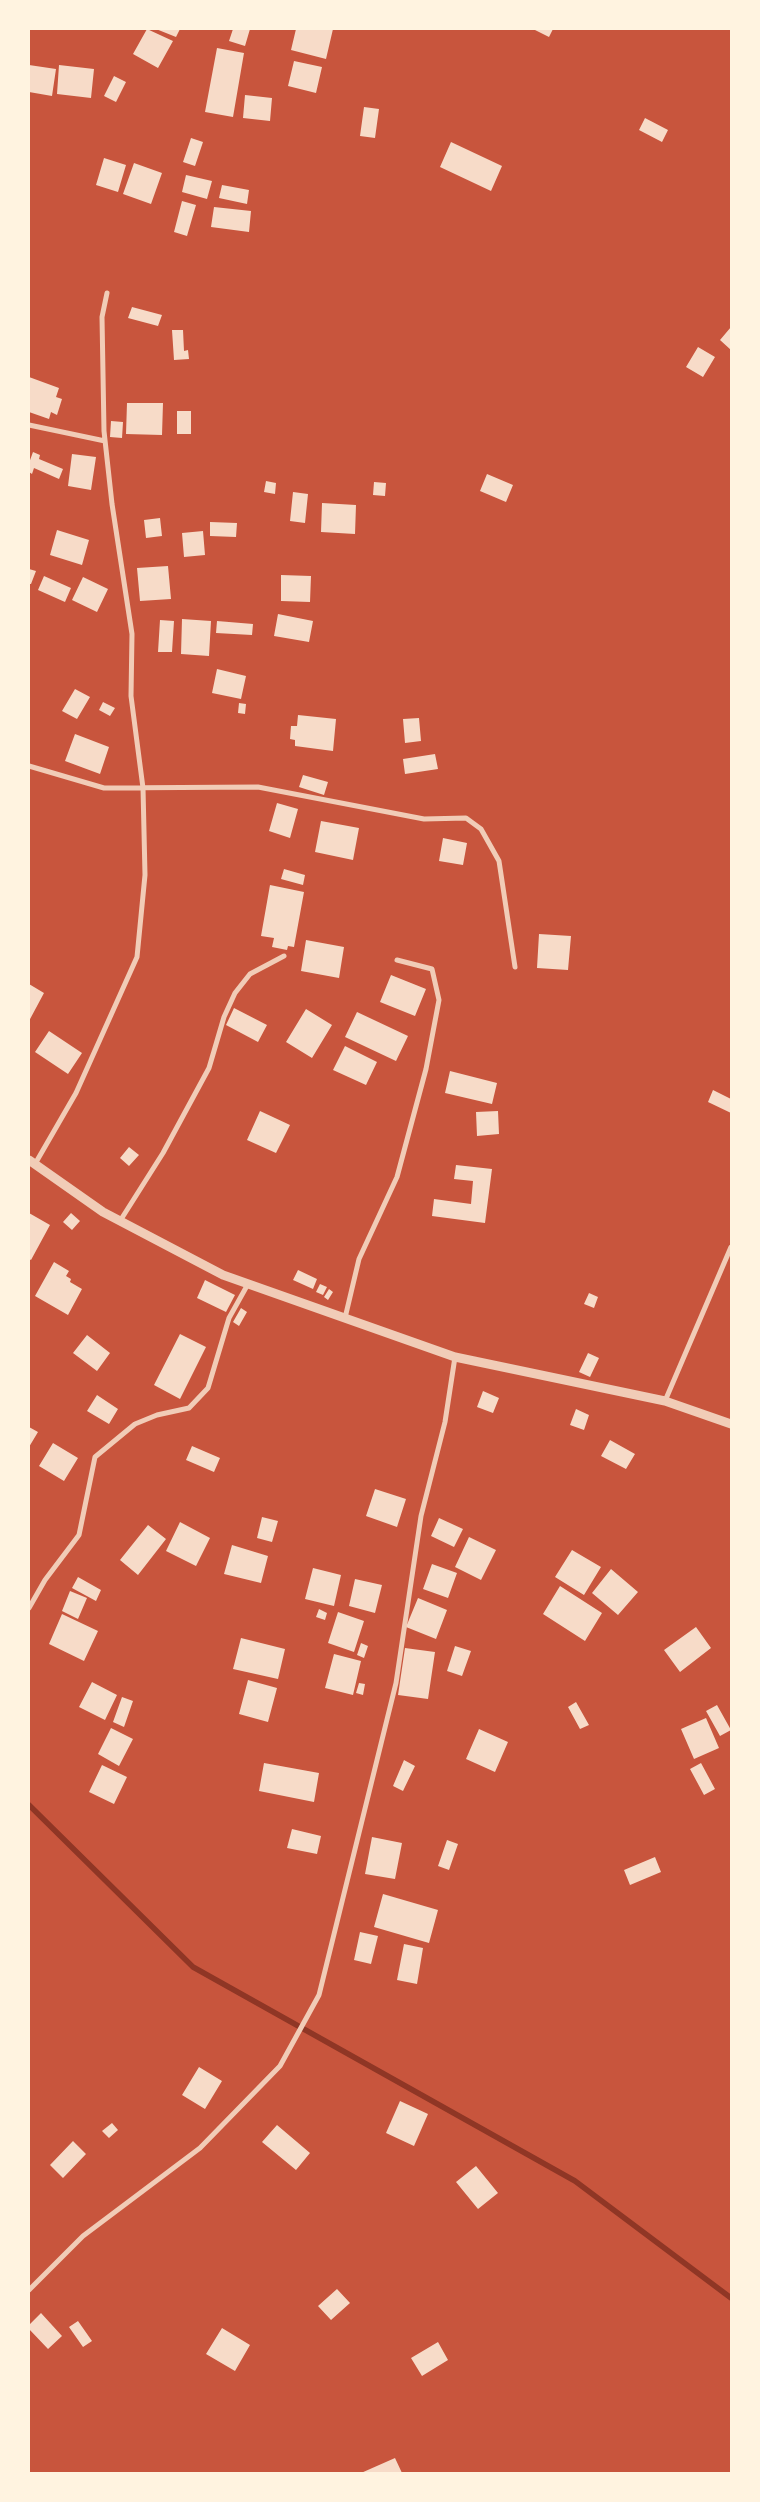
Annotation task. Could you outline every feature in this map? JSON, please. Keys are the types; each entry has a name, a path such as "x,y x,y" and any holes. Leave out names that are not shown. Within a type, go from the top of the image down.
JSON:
{"street":[{"path":"107,293 102,317 105,441 112,504 132,634 131,696 143,788 145,875 137,958 76,1094 32,1162 120,1222 223,1275 455,1357 665,1400 731,1424"},
{"path":"29,425 105,441"},
{"path":"29,766 104,788 258,787 424,819 466,818 481,829 498,861 515,966"},
{"path":"120,1222 163,1153 209,1068 224,1017 235,993 250,974 284,956"},
{"path":"345,1318 359,1259 397,1176 426,1070 439,1000 432,969 397,960"},
{"path":"665,1400 731,1247"},
{"path":"29,1608 45,1580 79,1535 95,1457 135,1424 157,1414 189,1408 208,1388 229,1318 248,1284"},
{"path":"29,2290 83,2236 200,2148 280,2066 319,1995 396,1683 421,1516 445,1422 455,1357"}],"building":[{"path":"147,29 173,41 158,68 133,54"},
{"path":"156,29 180,29 176,37"},
{"path":"233,29 250,29 245,46 229,41"},
{"path":"296,29 333,29 326,59 291,50"},
{"path":"533,29 553,29 549,37"},
{"path":"217,48 244,53 233,117 205,112"},
{"path":"294,61 322,67 316,93 288,86"},
{"path":"29,65 56,69 52,96 29,92"},
{"path":"59,65 94,69 91,98 57,94"},
{"path":"114,76 126,82 116,102 104,96"},
{"path":"245,95 272,98 270,121 243,118"},
{"path":"364,107 379,109 375,138 360,136"},
{"path":"645,118 668,130 662,142 639,130"},
{"path":"191,138 203,142 195,166 183,162"},
{"path":"451,142 502,166 491,191 440,167"},
{"path":"104,158 126,165 118,192 96,185"},
{"path":"134,163 162,173 151,204 123,194"},
{"path":"186,175 212,181 207,199 182,192"},
{"path":"222,185 249,190 247,204 219,198"},
{"path":"182,201 196,205 187,236 174,232"},
{"path":"214,207 251,211 249,232 211,227"},
{"path":"132,307 162,315 158,326 128,318"},
{"path":"731,327 731,350 720,340"},
{"path":"172,330 183,330 184,351 188,350 189,359 174,360"},
{"path":"698,347 715,357 703,377 686,367"},
{"path":"29,377 59,388 56,397 62,399 57,415 51,412 49,419 29,412"},
{"path":"127,403 163,403 162,435 126,434"},
{"path":"177,411 191,411 191,434 177,434"},
{"path":"111,421 123,422 122,438 110,437"},
{"path":"33,452 40,455 39,459 63,469 59,479 34,468 32,474 29,472 29,463"},
{"path":"72,454 96,457 91,490 68,486"},
{"path":"487,474 513,485 506,502 480,491"},
{"path":"266,481 276,483 275,494 264,492"},
{"path":"374,482 386,483 385,496 373,495"},
{"path":"293,492 308,494 305,523 290,521"},
{"path":"322,503 356,505 355,534 321,532"},
{"path":"160,518 162,536 146,538 144,520"},
{"path":"210,522 237,523 236,537 210,536"},
{"path":"57,530 89,540 82,565 50,555"},
{"path":"203,531 205,555 184,557 182,533"},
{"path":"168,566 171,599 140,601 137,568"},
{"path":"29,569 36,571 31,584 29,584"},
{"path":"281,575 311,576 310,602 281,601"},
{"path":"44,576 71,588 65,602 38,590"},
{"path":"83,577 108,589 97,612 72,600"},
{"path":"278,614 313,621 309,642 274,636"},
{"path":"182,619 211,621 209,656 181,654"},
{"path":"160,620 174,621 172,652 158,652"},
{"path":"217,621 253,624 252,635 216,633"},
{"path":"217,669 246,676 241,699 212,693"},
{"path":"75,689 90,697 77,719 62,711"},
{"path":"103,702 115,708 110,716 99,710"},
{"path":"239,703 246,704 245,714 238,713"},
{"path":"298,715 336,719 333,751 295,746 295,740 290,739 291,726 297,726"},
{"path":"419,718 421,741 405,743 403,719"},
{"path":"75,734 109,747 100,774 65,761"},
{"path":"435,754 438,769 405,774 403,759"},
{"path":"303,775 328,782 324,795 299,787"},
{"path":"277,803 298,809 290,838 269,831"},
{"path":"321,821 359,828 353,860 315,852"},
{"path":"443,838 467,843 463,865 439,861"},
{"path":"284,869 305,875 303,885 281,879"},
{"path":"270,885 304,892 294,947 288,946 287,950 272,947 274,938 261,936"},
{"path":"539,934 571,936 568,970 537,968"},
{"path":"306,940 344,947 339,978 301,971"},
{"path":"391,975 426,989 415,1016 380,1002"},
{"path":"29,984 44,993 29,1021"},
{"path":"234,1008 267,1025 258,1042 226,1025"},
{"path":"306,1009 332,1025 312,1058 286,1042"},
{"path":"357,1012 408,1036 396,1061 345,1037"},
{"path":"49,1031 82,1053 68,1074 35,1052"},
{"path":"345,1046 377,1062 366,1085 333,1070"},
{"path":"450,1071 497,1083 492,1104 445,1093"},
{"path":"713,1090 731,1099 731,1113 708,1102"},
{"path":"260,1111 290,1125 276,1153 247,1140"},
{"path":"498,1111 499,1134 477,1136 476,1112"},
{"path":"129,1147 139,1155 129,1166 120,1158"},
{"path":"456,1165 492,1169 485,1223 432,1216 434,1199 471,1204 473,1181 454,1179"},
{"path":"29,1213 50,1225 31,1260 29,1259"},
{"path":"71,1213 80,1221 72,1230 63,1222"},
{"path":"54,1262 69,1271 66,1276 71,1279 70,1282 82,1289 68,1315 35,1296"},
{"path":"298,1270 317,1279 313,1289 293,1280"},
{"path":"205,1280 235,1295 226,1312 197,1298"},
{"path":"320,1284 327,1287 323,1295 316,1292"},
{"path":"329,1289 333,1292 328,1300 324,1297"},
{"path":"589,1293 598,1297 594,1308 584,1304"},
{"path":"241,1308 247,1312 239,1326 233,1322"},
{"path":"180,1334 206,1347 180,1399 154,1385"},
{"path":"87,1335 110,1353 97,1371 73,1353"},
{"path":"588,1353 599,1358 590,1377 579,1372"},
{"path":"483,1391 499,1398 493,1413 477,1407"},
{"path":"97,1395 118,1409 109,1424 87,1411"},
{"path":"576,1409 589,1415 584,1430 570,1425"},
{"path":"29,1427 38,1432 29,1447"},
{"path":"610,1440 635,1454 626,1469 601,1456"},
{"path":"53,1443 78,1458 64,1481 39,1466"},
{"path":"192,1446 220,1458 214,1472 186,1460"},
{"path":"375,1489 406,1499 397,1527 366,1516"},
{"path":"262,1517 278,1521 272,1542 257,1538"},
{"path":"439,1518 463,1529 454,1547 431,1536"},
{"path":"180,1522 210,1538 196,1566 166,1551"},
{"path":"148,1525 166,1539 138,1575 120,1560"},
{"path":"469,1537 496,1550 481,1580 455,1567"},
{"path":"232,1545 268,1556 261,1583 224,1574"},
{"path":"572,1550 601,1567 584,1595 555,1577"},
{"path":"432,1564 457,1573 448,1598 423,1589"},
{"path":"313,1568 341,1575 334,1606 305,1599"},
{"path":"611,1569 638,1592 618,1615 592,1593"},
{"path":"78,1577 101,1590 96,1601 72,1588"},
{"path":"355,1579 382,1585 375,1613 349,1606"},
{"path":"560,1586 602,1613 585,1641 543,1614"},
{"path":"70,1591 87,1598 78,1619 62,1611"},
{"path":"418,1598 447,1610 436,1639 406,1627"},
{"path":"319,1609 327,1613 325,1620 316,1617"},
{"path":"338,1612 364,1621 354,1652 328,1643"},
{"path":"62,1614 98,1631 84,1661 49,1644"},
{"path":"696,1627 711,1648 680,1672 664,1650"},
{"path":"241,1638 285,1649 278,1679 233,1669"},
{"path":"361,1643 368,1646 364,1658 357,1655"},
{"path":"455,1646 471,1651 462,1676 447,1671"},
{"path":"405,1648 435,1652 428,1699 398,1695"},
{"path":"334,1654 361,1661 353,1695 325,1688"},
{"path":"248,1680 277,1688 268,1722 239,1714"},
{"path":"92,1682 117,1695 105,1720 79,1707"},
{"path":"359,1683 365,1684 363,1695 356,1693"},
{"path":"122,1697 133,1701 124,1727 113,1722"},
{"path":"576,1702 589,1725 580,1729 568,1707"},
{"path":"717,1705 731,1730 720,1736 706,1711"},
{"path":"706,1718 719,1748 694,1759 681,1729"},
{"path":"111,1728 133,1739 119,1766 98,1754"},
{"path":"479,1729 508,1742 495,1772 466,1759"},
{"path":"404,1760 415,1766 403,1791 393,1786"},
{"path":"264,1763 319,1773 314,1802 259,1791"},
{"path":"701,1763 715,1789 704,1795 690,1769"},
{"path":"102,1765 127,1777 114,1804 89,1792"},
{"path":"292,1829 321,1836 317,1854 287,1848"},
{"path":"372,1837 402,1843 395,1879 365,1874"},
{"path":"447,1840 458,1844 449,1870 438,1866"},
{"path":"655,1857 661,1872 630,1885 624,1870"},
{"path":"383,1894 438,1910 429,1943 374,1927"},
{"path":"360,1932 378,1936 371,1964 354,1960"},
{"path":"404,1944 423,1948 417,1984 397,1980"},
{"path":"199,2067 222,2081 205,2109 182,2095"},
{"path":"400,2101 428,2114 414,2146 386,2133"},
{"path":"112,2123 118,2130 109,2138 102,2131"},
{"path":"277,2125 310,2153 296,2170 262,2142"},
{"path":"73,2141 86,2154 63,2178 50,2165"},
{"path":"476,2166 498,2193 478,2209 456,2182"},
{"path":"337,2289 350,2303 331,2320 318,2306"},
{"path":"41,2313 62,2336 48,2349 29,2329 29,2325"},
{"path":"78,2321 92,2341 83,2347 69,2327"},
{"path":"222,2328 250,2345 235,2371 206,2354"},
{"path":"438,2342 448,2360 422,2376 411,2358"},
{"path":"395,2458 402,2473 361,2473"}],"waterway":[{"path":"29,1805 193,1967 575,2181 731,2298"}]}
